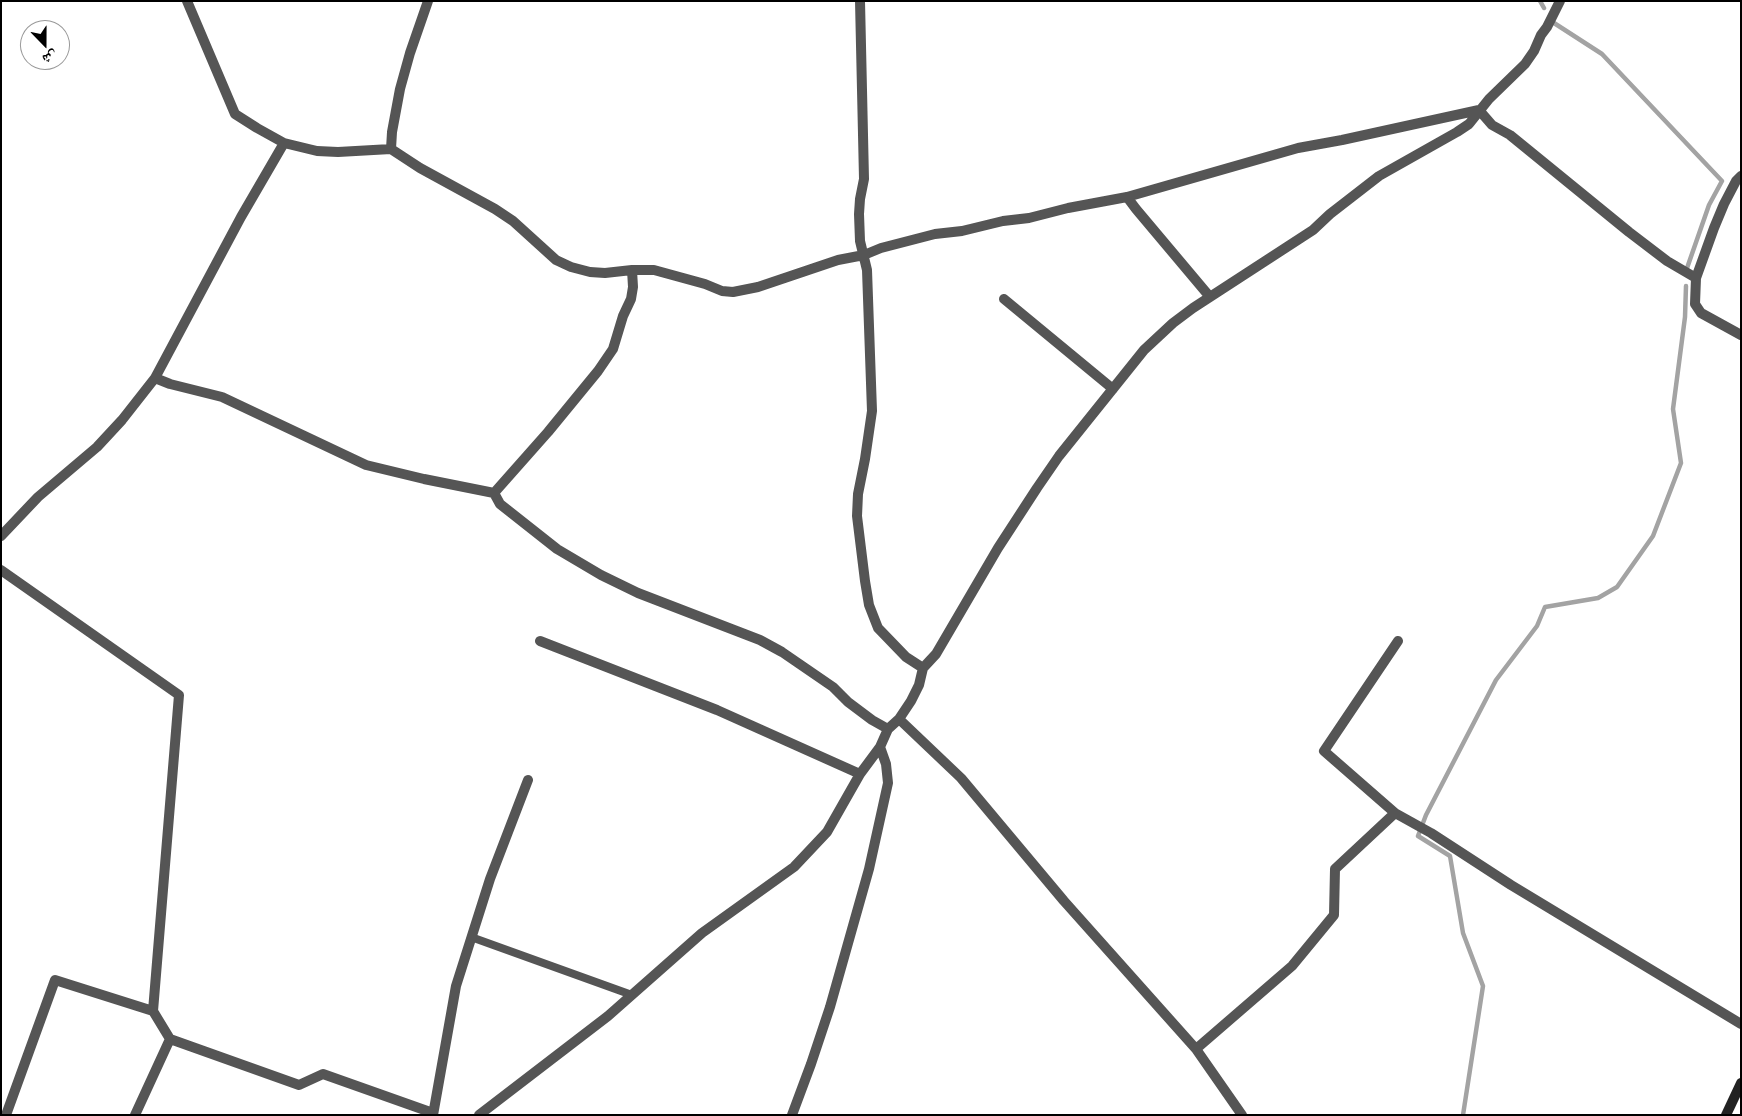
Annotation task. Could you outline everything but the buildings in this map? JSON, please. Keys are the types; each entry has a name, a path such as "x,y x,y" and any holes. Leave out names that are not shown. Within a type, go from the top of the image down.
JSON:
{"street":[{"path":"187,1 235,114 284,142 317,151 392,150 420,168 495,209 513,221 556,260 571,267 590,272 605,273 654,270 722,291 733,292 758,287 838,260 864,255 882,248 935,234 962,230 1002,220 1029,218 1068,208 1127,197 1298,148 1479,110"},
{"path":"392,150 392,132 400,88 428,1"},
{"path":"860,1 864,179 859,214 860,241 867,270 872,411 858,494 857,516 865,580 870,605 878,628 906,657 923,668"},
{"path":"478,1115 608,1016 702,933 794,867 827,832 860,774 880,746 888,729 899,720 919,685 923,668 936,654 998,548 1037,488 1059,456 1130,366 1156,338 1173,323 1210,297 1253,271 1313,230 1330,214 1379,176 1469,124 1479,110 1525,64 1534,51 1560,1"},
{"path":"1479,110 1492,125 1510,135 1629,232 1667,261 1696,278"},
{"path":"1,536 38,498 97,447 122,420 155,378 284,142"},
{"path":"1741,176 1736,181 1724,204 1696,278 1695,304 1701,313 1741,335"},
{"path":"1127,197 1210,297"},
{"path":"494,493 548,432 613,349 623,316 631,299 633,287 632,270"},
{"path":"1004,299 1113,389"},
{"path":"155,378 170,384 222,397 366,465 494,493"},
{"path":"494,493 500,504 558,549 638,593 760,640 812,672 833,687 848,702 888,729"},
{"path":"1,570 179,695 153,1010 170,1039 299,1086 323,1074 433,1114 456,986 490,879 528,780"},
{"path":"540,641 717,710 860,774"},
{"path":"1398,641 1324,751 1395,813 1432,833 1511,884 1741,1024"},
{"path":"899,720 961,778 1064,901 1196,1049 1242,1115"},
{"path":"792,1115 830,1006 869,869 888,782 886,764 880,746"},
{"path":"1196,1049 1292,966 1334,915 1335,869 1395,813"},
{"path":"6,1115 55,980 153,1010"},
{"path":"135,1115 170,1039"},
{"path":"1726,1115 1741,1083"}],"lane":[{"path":"471,937 632,995"}],"waterway":[{"path":"1540,1 1544,8"},
{"path":"1554,23 1602,54 1722,181 1709,205 1686,271"},
{"path":"1463,1115 1483,986 1463,933 1450,856 1418,836 1426,815 1496,680 1537,626 1545,607 1598,598 1617,587 1653,536 1681,463 1673,409 1685,317 1686,286"}]}
